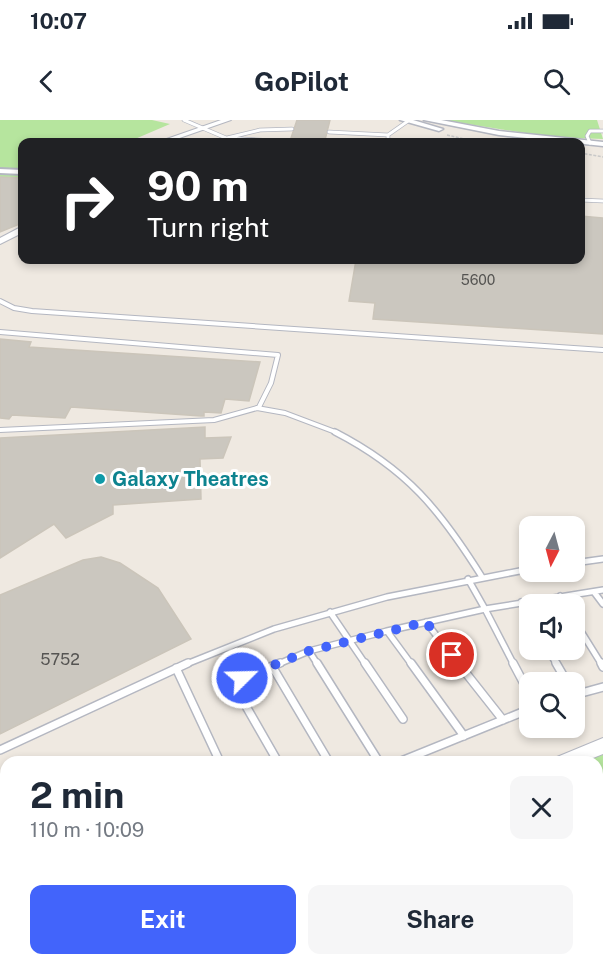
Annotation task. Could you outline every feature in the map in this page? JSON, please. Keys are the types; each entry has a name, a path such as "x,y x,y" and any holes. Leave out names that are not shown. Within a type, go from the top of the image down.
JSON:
{"main road":[{"path":"428,120 499,134 537,138"},
{"path":"406,121 485,138"},
{"path":"585,143 603,144"},
{"path":"585,151 603,151"}],"street":[{"path":"164,138 211,120"},
{"path":"197,126 228,120"},
{"path":"0,171 18,172"},
{"path":"0,241 18,232"},
{"path":"0,248 18,240"},
{"path":"578,756 603,746"}],"lane":[{"path":"184,120 226,138 242,132 292,129"},
{"path":"329,132 388,135 406,121"},
{"path":"585,141 590,132 603,131"},
{"path":"585,200 603,201"},
{"path":"0,301 14,308 32,311 603,350"},
{"path":"0,333 278,355 271,383 259,407"},
{"path":"0,430 216,420 259,407 305,418 338,433 378,458 427,499 450,527 482,577"},
{"path":"585,561 603,559"},
{"path":"0,750 176,668 240,641 330,612 468,579 519,571"},
{"path":"468,579 519,674"},
{"path":"574,594 603,590"},
{"path":"594,591 603,604"},
{"path":"275,756 238,688 242,678 309,651 348,640 519,602"},
{"path":"330,612 403,719"},
{"path":"426,622 503,720"},
{"path":"387,632 464,736"},
{"path":"585,638 603,667"},
{"path":"309,651 375,756"},
{"path":"272,666 325,756"},
{"path":"176,668 217,756"},
{"path":"585,692 603,687"},
{"path":"414,756 519,714"}],"path":[{"path":"585,152 603,157"}],"green space":[{"path":"0,120 152,120 170,124 137,138 18,138 18,218 0,225"},
{"path":"443,120 597,120 603,139 550,137"}],"building":[{"path":"297,120 330,120 326,138 291,138"},
{"path":"0,177 18,178 18,225 0,232"},
{"path":"585,216 603,218 603,334 373,319 375,303 349,301 355,264 585,264"},
{"path":"0,339 31,342 29,347 260,362 249,401 225,399 221,413 204,412 204,416 201,416 71,407 65,418 12,415 9,419 0,418"},
{"name":"Galaxy Theatres","path":"205,427 205,438 231,437 223,458 200,459 201,499 113,505 113,514 66,538 54,524 0,558 0,438"},
{"path":"101,557 120,563 158,588 191,639 0,734 0,595 83,560"}],"place":[{"name":"Galaxy Theatres","path":"100,479"}],"route":[{"path":"242,678 309,651 426,622 452,655"}]}
